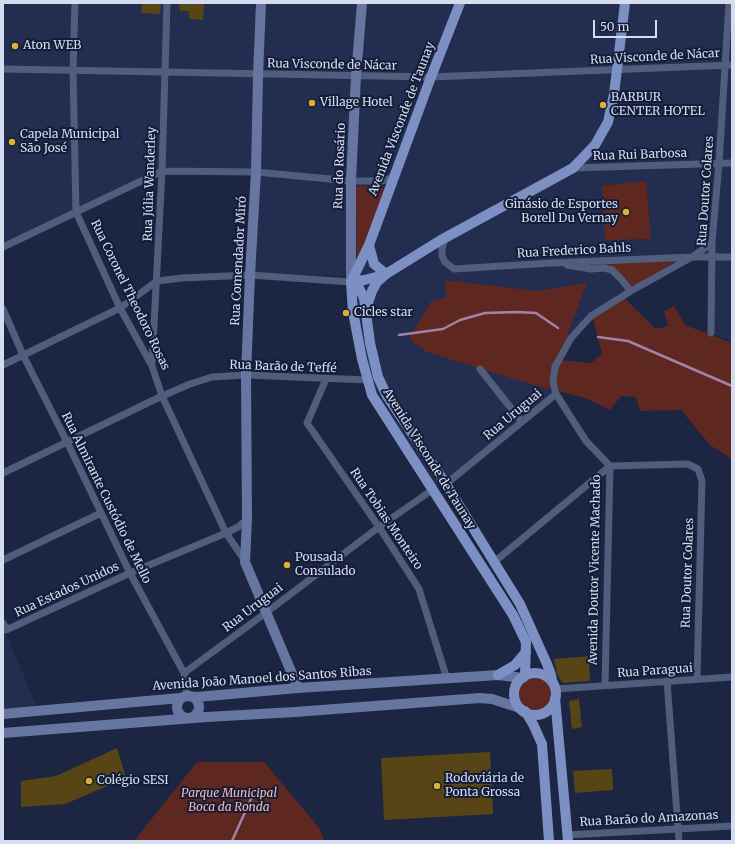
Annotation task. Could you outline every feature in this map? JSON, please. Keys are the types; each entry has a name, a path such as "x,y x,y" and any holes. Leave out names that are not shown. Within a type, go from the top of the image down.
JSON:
{"main road":[{"name":"Rua Comendador Miró","path":"245,562 247,520 246,375 256,172 261,3"},
{"name":"Rua do Rosário","path":"351,282 351,182 356,76 362,3"},
{"name":"Avenida Visconde de Taunay","path":"460,3 369,244 351,282 353,312 362,359 372,395 513,615 526,642 524,677 517,683 515,699 533,724 542,744 549,841"},
{"path":"366,310 372,291 377,282 386,274 445,238 572,168 595,145 608,122 614,94 625,3"},
{"path":"369,244 374,264 386,274"},
{"path":"351,282 386,274"},
{"path":"351,282 362,293 366,310"},
{"name":"Avenida Visconde de Taunay","path":"366,310 370,343 378,377 387,396 446,484 493,563 520,604 552,675 568,838"},
{"name":"Rua Coronel Theodoro Rosas","path":"245,562 298,688"},
{"path":"498,676 515,665 526,652"},
{"path":"3,733 189,718 295,712 480,698 492,699 535,714 544,712 552,706 554,689 548,677 540,673 530,674 524,677"},
{"name":"Avenida João Manoel dos Santos Ribas","path":"3,714 180,698 187,696 197,697 298,688 498,676 524,677"},
{"path":"187,696 194,699 198,706 196,714 189,718 181,716 177,709 179,701 187,696"}],"street":[{"name":"Rua Coronel Theodoro Rosas","path":"75,3 73,70 76,212 120,308 152,366 162,396 226,533 245,562"},
{"name":"Rua Júlia Wanderley","path":"152,366 162,171 167,3"},
{"name":"Rua Doutor Colares","path":"711,333 712,243 729,65 729,3"},
{"name":"Rua Visconde de Nácar","path":"3,69 258,75 431,77 729,65"},
{"name":"Rua Rui Barbosa","path":"572,168 732,163"},
{"path":"3,247 162,171 256,172 351,182 382,181 394,177"},
{"name":"Rua Frederico Bahls","path":"445,238 442,256 445,262 454,269 551,263 692,257 732,257"},
{"name":"Avenida Doutor Vicente Machado","path":"605,685 610,466 586,441 556,394 553,382 556,367 570,338 592,316 631,291 692,257 712,243"},
{"path":"551,263 591,269 604,268 612,270 622,279 631,291"},
{"path":"3,365 120,308 157,281 182,278 250,275 351,282"},
{"name":"Rua Almirante Custódio de Mello","path":"3,309 23,355 130,573 184,673 187,696"},
{"path":"480,369 522,422"},
{"name":"Rua Barão de Teffé","path":"3,473 162,396 190,384 212,377 246,375 368,380"},
{"name":"Rua Tobias Monteiro","path":"326,379 307,423 379,527 419,589 447,679"},
{"name":"Rua Uruguai","path":"446,484 556,394"},
{"name":"Rua Doutor Colares","path":"610,466 688,464 698,469 702,481 697,679"},
{"path":"493,563 610,466"},
{"name":"Rua Uruguai","path":"184,673 379,527 432,490"},
{"path":"3,560 101,513"},
{"path":"226,533 238,527 247,520"},
{"name":"Rua Estados Unidos","path":"3,623 6,630 130,573 226,533"},
{"name":"Rua Paraguai","path":"554,689 732,677"},
{"path":"667,681 679,841"},
{"name":"Rua Barão do Amazonas","path":"568,838 732,826"}],"shaded area":[{"path":"3,3 732,3 732,342 712,333 708,255 690,253 591,315 558,361 555,394 446,484 432,488 372,394 351,276 251,273 256,173 162,173 3,250"},
{"path":"3,631 5,631 38,710 3,713"}],"green space":[{"name":"Ginásio de Esportes Borell Du Vernay","path":"646,181 651,239 605,240 602,186"},
{"path":"356,186 385,188 369,234 357,260"},
{"path":"677,260 635,286 628,283 621,274 588,266 587,263"},
{"path":"445,280 536,291 587,283 558,360 591,363 602,354 593,318 625,299 656,329 668,326 664,311 674,306 685,325 732,343 732,459 710,445 681,410 640,411 636,397 621,396 610,410 585,398 534,385 427,352 409,339 431,301 446,298"},
{"path":"532,678 538,678 548,685 551,694 550,700 544,707 538,710 532,710 522,703 519,697 519,691 526,681"},
{"name":"Parque Municipal Boca da Ronda","path":"197,762 264,762 320,829 324,841 134,841"}],"building":[{"path":"142,3 161,3 160,14 141,13"},
{"path":"179,3 204,3 203,20 189,19 189,11 180,11"},
{"path":"591,656 589,668 590,681 563,683 557,674 554,659"},
{"path":"579,699 582,727 572,729 569,701"},
{"path":"117,748 126,778 65,804 21,807 21,781 56,776"},
{"name":"Rodoviária de Ponta Grossa","path":"490,752 493,814 384,820 381,758"},
{"path":"612,769 613,790 575,793 573,771"}],"waterway":[{"path":"399,335 443,329 460,320 485,313 536,313 558,328"},
{"path":"598,337 628,341 732,386"},
{"path":"232,841 251,799"}],"place":[{"name":"Aton WEB","path":"15,46"},
{"name":"Village Hotel","path":"312,103"},
{"name":"BARBUR CENTER HOTEL","path":"603,105"},
{"name":"Capela Municipal São José","path":"12,142"},
{"name":"Ginásio de Esportes Borell Du Vernay","path":"626,212"},
{"name":"Cicles star","path":"346,313"},
{"name":"Pousada Consulado","path":"287,565"},
{"name":"Colégio SESI","path":"89,781"},
{"name":"Rodoviária de Ponta Grossa","path":"437,786"}]}
